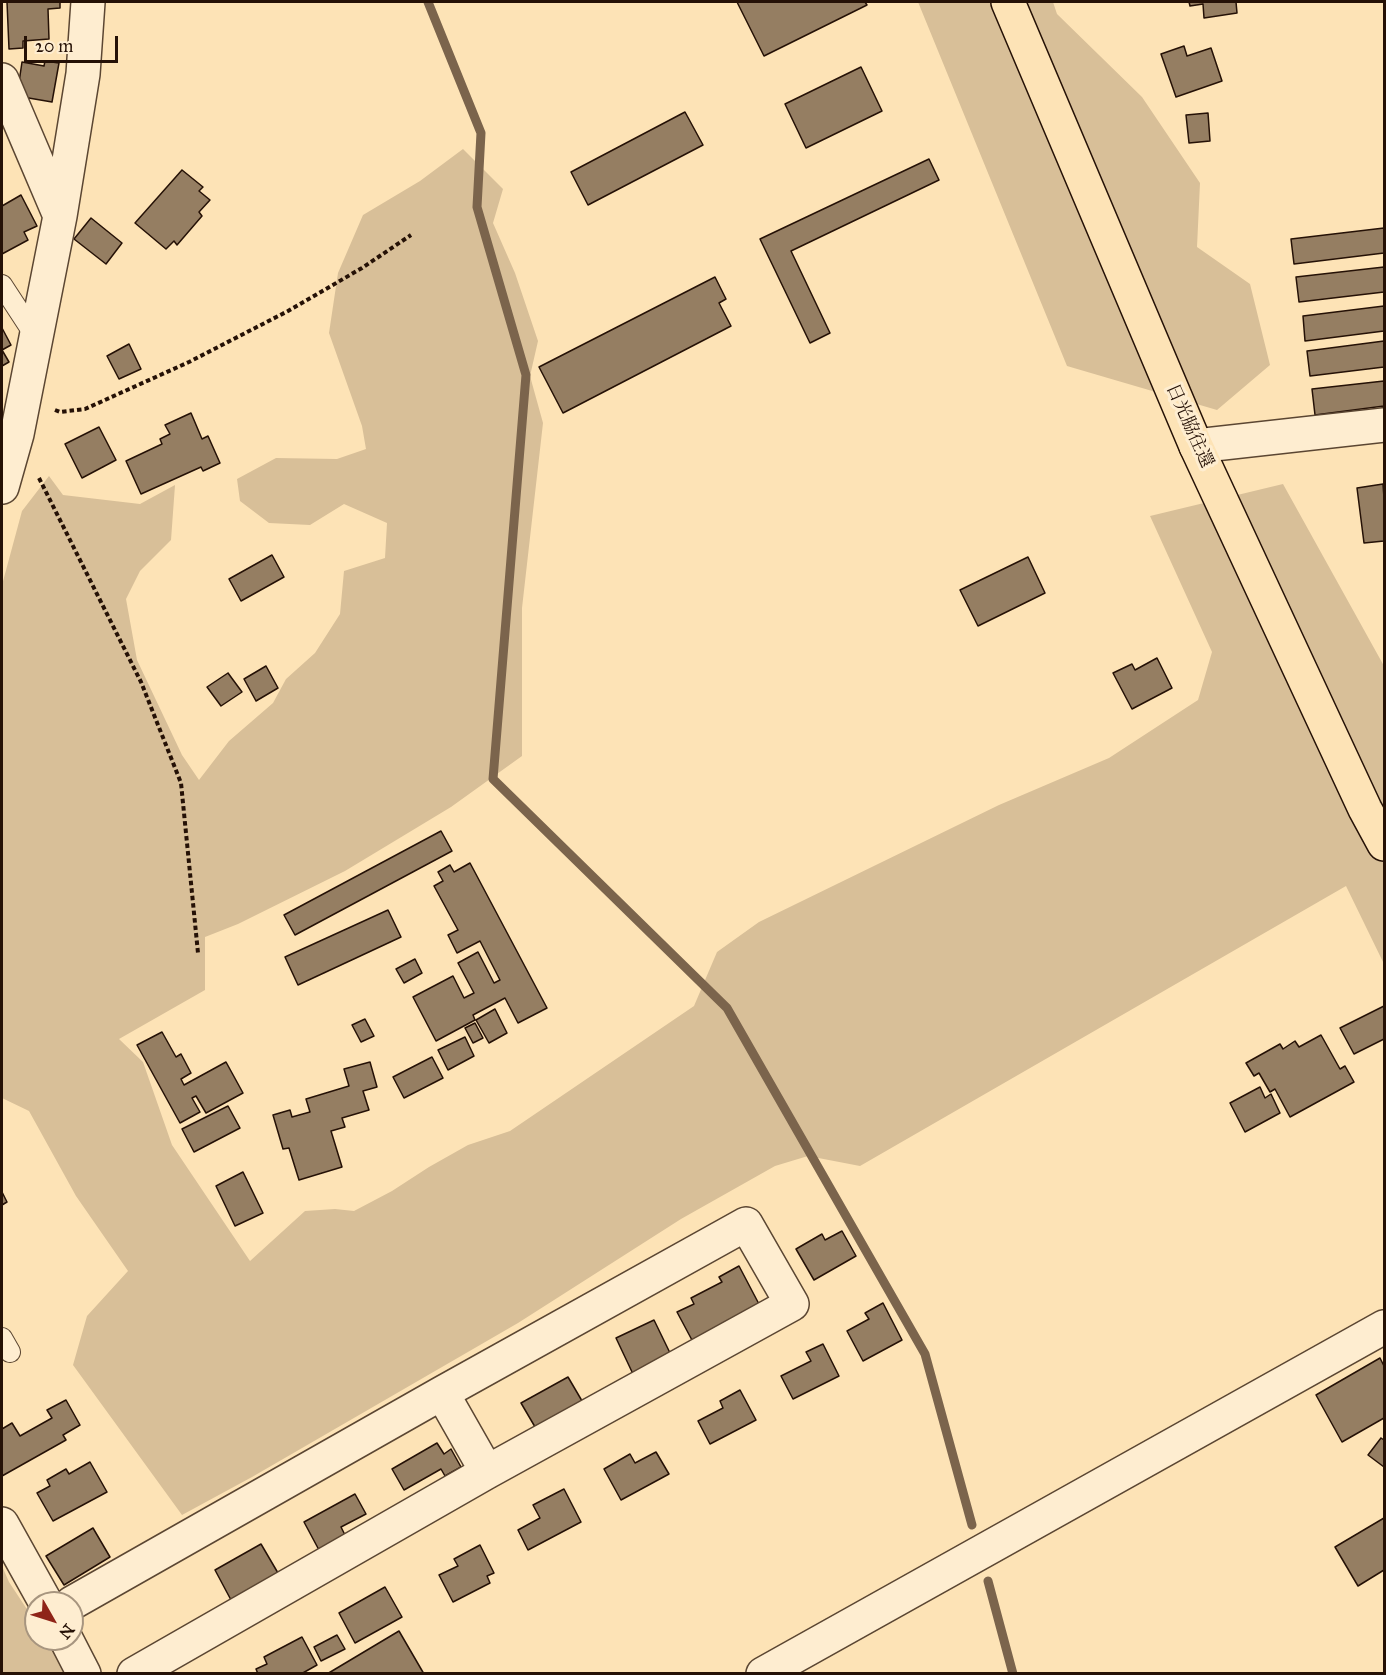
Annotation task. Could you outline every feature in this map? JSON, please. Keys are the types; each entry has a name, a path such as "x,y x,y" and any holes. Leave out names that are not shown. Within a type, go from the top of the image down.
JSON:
{"highway":[{"name":"日光脇往還","path":"1008,2 1196,446 1365,809 1384,844"}],"street":[{"path":"2,487 17,434 60,216 83,74 88,2"},
{"path":"2,80 60,216"},
{"path":"1196,446 1384,425"},
{"path":"84,1596 746,1224 792,1304 487,1472 134,1674"},
{"path":"763,1674 1384,1327"},
{"path":"442,1393 487,1472"},
{"path":"2,1524 39,1591"},
{"path":"72,1651 84,1674"}],"lane":[{"path":"2,285 36,337"}],"path":[{"path":"25,396 60,412 85,409 189,362 288,312 362,268 411,235"},
{"path":"17,434 141,682 181,783 198,953"}],"shaded area":[{"path":"918,2 1053,2 1057,14 1142,97 1200,183 1197,247 1250,284 1270,365 1217,410 1067,366"},
{"path":"463,149 503,189 493,223 515,273 538,341 530,376 543,423 522,608 522,756 451,807 345,871 238,924 205,937 205,990 119,1039 143,1062 172,1145 250,1261 305,1211 335,1209 354,1211 468,1145 510,1131 694,1006 717,952 759,922 999,805 1109,758 1198,700 1212,652 1150,516 1283,484 1384,666 1384,964 1346,886 860,1166 808,1156 775,1166 681,1219 518,1323 182,1515 73,1365 87,1316 128,1271 76,1196 29,1111 2,1098 2,585 22,511 49,476 63,495 140,504 175,485 171,540 140,571 126,599 137,660 182,755 199,780 229,741 273,703 286,679 315,653 340,614 344,571 385,558 387,523 344,504 310,525 269,523 240,501 237,479 276,458 337,459 366,449 362,426 329,333 338,273 363,215 420,181"},
{"path":"2,1566 9,1582 24,1605 24,1651 55,1651 69,1673 2,1673"}],"building":[{"path":"7,2 60,2 60,8 48,9 49,39 23,41 23,48 9,49"},
{"path":"737,2 865,2 867,5 764,56"},
{"path":"1189,2 1236,2 1237,13 1204,18 1203,4 1190,6"},
{"path":"1184,46 1187,56 1211,48 1222,81 1176,97 1161,54"},
{"path":"45,61 59,63 52,102 17,96 22,62 44,66"},
{"path":"861,67 882,111 806,148 785,104"},
{"path":"685,112 703,145 588,205 571,172"},
{"path":"1208,113 1210,141 1189,143 1186,115"},
{"path":"929,159 939,180 791,251 830,333 810,343 760,239"},
{"path":"182,170 203,187 199,191 210,200 199,212 202,216 177,245 174,241 166,249 135,223"},
{"path":"21,195 37,226 24,232 28,240 2,254 2,206"},
{"path":"91,218 122,243 106,264 74,239"},
{"path":"1384,228 1384,253 1294,264 1291,239"},
{"path":"1384,267 1384,292 1299,302 1296,277"},
{"path":"715,277 726,299 719,303 731,326 563,413 539,367"},
{"path":"1384,306 1384,331 1305,341 1303,316"},
{"path":"2,328 11,345 2,350"},
{"path":"1384,341 1384,367 1310,376 1307,351"},
{"path":"129,344 141,369 119,379 107,356"},
{"path":"2,350 9,362 2,366"},
{"path":"1384,381 1384,406 1315,415 1312,389"},
{"path":"191,413 202,439 208,436 220,463 203,471 201,467 141,494 126,461 162,444 160,439 170,434 165,425"},
{"path":"99,427 116,460 82,478 65,444"},
{"path":"1383,484 1384,541 1364,543 1357,488"},
{"path":"272,555 284,577 241,601 229,579"},
{"path":"1028,557 1045,593 978,626 960,590"},
{"path":"1157,658 1172,688 1132,709 1113,673 1132,664 1135,670"},
{"path":"266,666 278,688 256,701 244,679"},
{"path":"228,673 242,692 221,706 207,687"},
{"path":"441,831 452,851 295,935 284,915"},
{"path":"470,863 547,1008 518,1023 505,998 473,1015 475,1020 436,1041 413,997 453,976 464,998 474,993 458,963 478,952 494,983 500,980 480,941 457,953 448,935 458,930 434,886 443,881 438,872 450,865 454,872"},
{"path":"388,910 401,937 298,985 285,957"},
{"path":"415,959 422,973 404,983 396,969"},
{"path":"1384,1006 1384,1039 1354,1054 1340,1028"},
{"path":"495,1009 507,1033 489,1043 476,1020"},
{"path":"365,1019 374,1036 361,1042 352,1025"},
{"path":"475,1023 483,1038 473,1043 465,1028"},
{"path":"162,1032 176,1057 181,1054 191,1073 181,1079 184,1085 226,1062 243,1093 206,1113 196,1096 192,1098 200,1112 180,1123 137,1045"},
{"path":"1321,1035 1340,1069 1345,1066 1354,1082 1290,1117 1275,1089 1270,1092 1259,1073 1254,1076 1246,1063 1280,1044 1283,1049 1295,1041 1299,1047"},
{"path":"465,1037 474,1056 448,1070 438,1050"},
{"path":"432,1057 443,1078 404,1098 393,1077"},
{"path":"370,1062 377,1087 363,1091 369,1110 342,1118 345,1127 331,1131 342,1167 299,1180 289,1148 283,1149 273,1115 290,1110 292,1117 310,1112 306,1099 349,1086 344,1069"},
{"path":"1260,1087 1265,1098 1271,1094 1280,1113 1245,1132 1230,1103"},
{"path":"228,1106 240,1128 194,1152 182,1129"},
{"path":"243,1172 263,1213 235,1226 216,1186"},
{"path":"2,1192 7,1202 2,1205"},
{"path":"842,1231 856,1256 814,1280 796,1249 822,1234 825,1240"},
{"path":"739,1266 760,1306 693,1342 677,1312 694,1304 691,1298 722,1282 719,1277"},
{"path":"883,1303 902,1340 863,1361 847,1331 869,1319 865,1313"},
{"path":"654,1320 671,1355 633,1374 616,1338"},
{"path":"823,1344 839,1376 793,1399 781,1376 811,1361 806,1352"},
{"path":"1380,1358 1384,1366 1384,1418 1342,1442 1316,1395"},
{"path":"568,1377 585,1406 538,1432 521,1403"},
{"path":"740,1390 756,1420 710,1444 698,1421 723,1408 720,1401"},
{"path":"66,1400 80,1425 63,1435 66,1440 2,1476 2,1429 12,1423 20,1436 52,1418 47,1410"},
{"path":"1381,1438 1384,1440 1384,1467 1368,1455"},
{"path":"437,1443 444,1454 451,1449 461,1467 445,1476 441,1469 404,1490 392,1469"},
{"path":"656,1452 669,1474 621,1500 604,1469 630,1454 635,1463"},
{"path":"90,1462 107,1492 53,1521 37,1493 50,1486 47,1480 66,1469 69,1474"},
{"path":"564,1489 581,1522 528,1550 518,1530 540,1518 533,1505"},
{"path":"355,1494 366,1514 341,1527 345,1535 319,1550 304,1522"},
{"path":"1384,1518 1384,1570 1358,1586 1335,1547"},
{"path":"93,1528 110,1557 64,1585 46,1556"},
{"path":"261,1544 278,1573 231,1600 215,1570"},
{"path":"480,1545 494,1573 487,1576 490,1583 453,1602 439,1575 458,1566 454,1559"},
{"path":"385,1587 402,1617 355,1643 339,1613"},
{"path":"399,1631 424,1674 327,1674"},
{"path":"337,1635 345,1649 321,1661 314,1647"},
{"path":"302,1637 317,1665 301,1674 258,1674 256,1669 267,1664 264,1657"}],"waterway":[{"path":"428,2 481,133 477,207 526,375 493,779 727,1008 925,1354 972,1525"},
{"path":"988,1581 1013,1674"}]}
